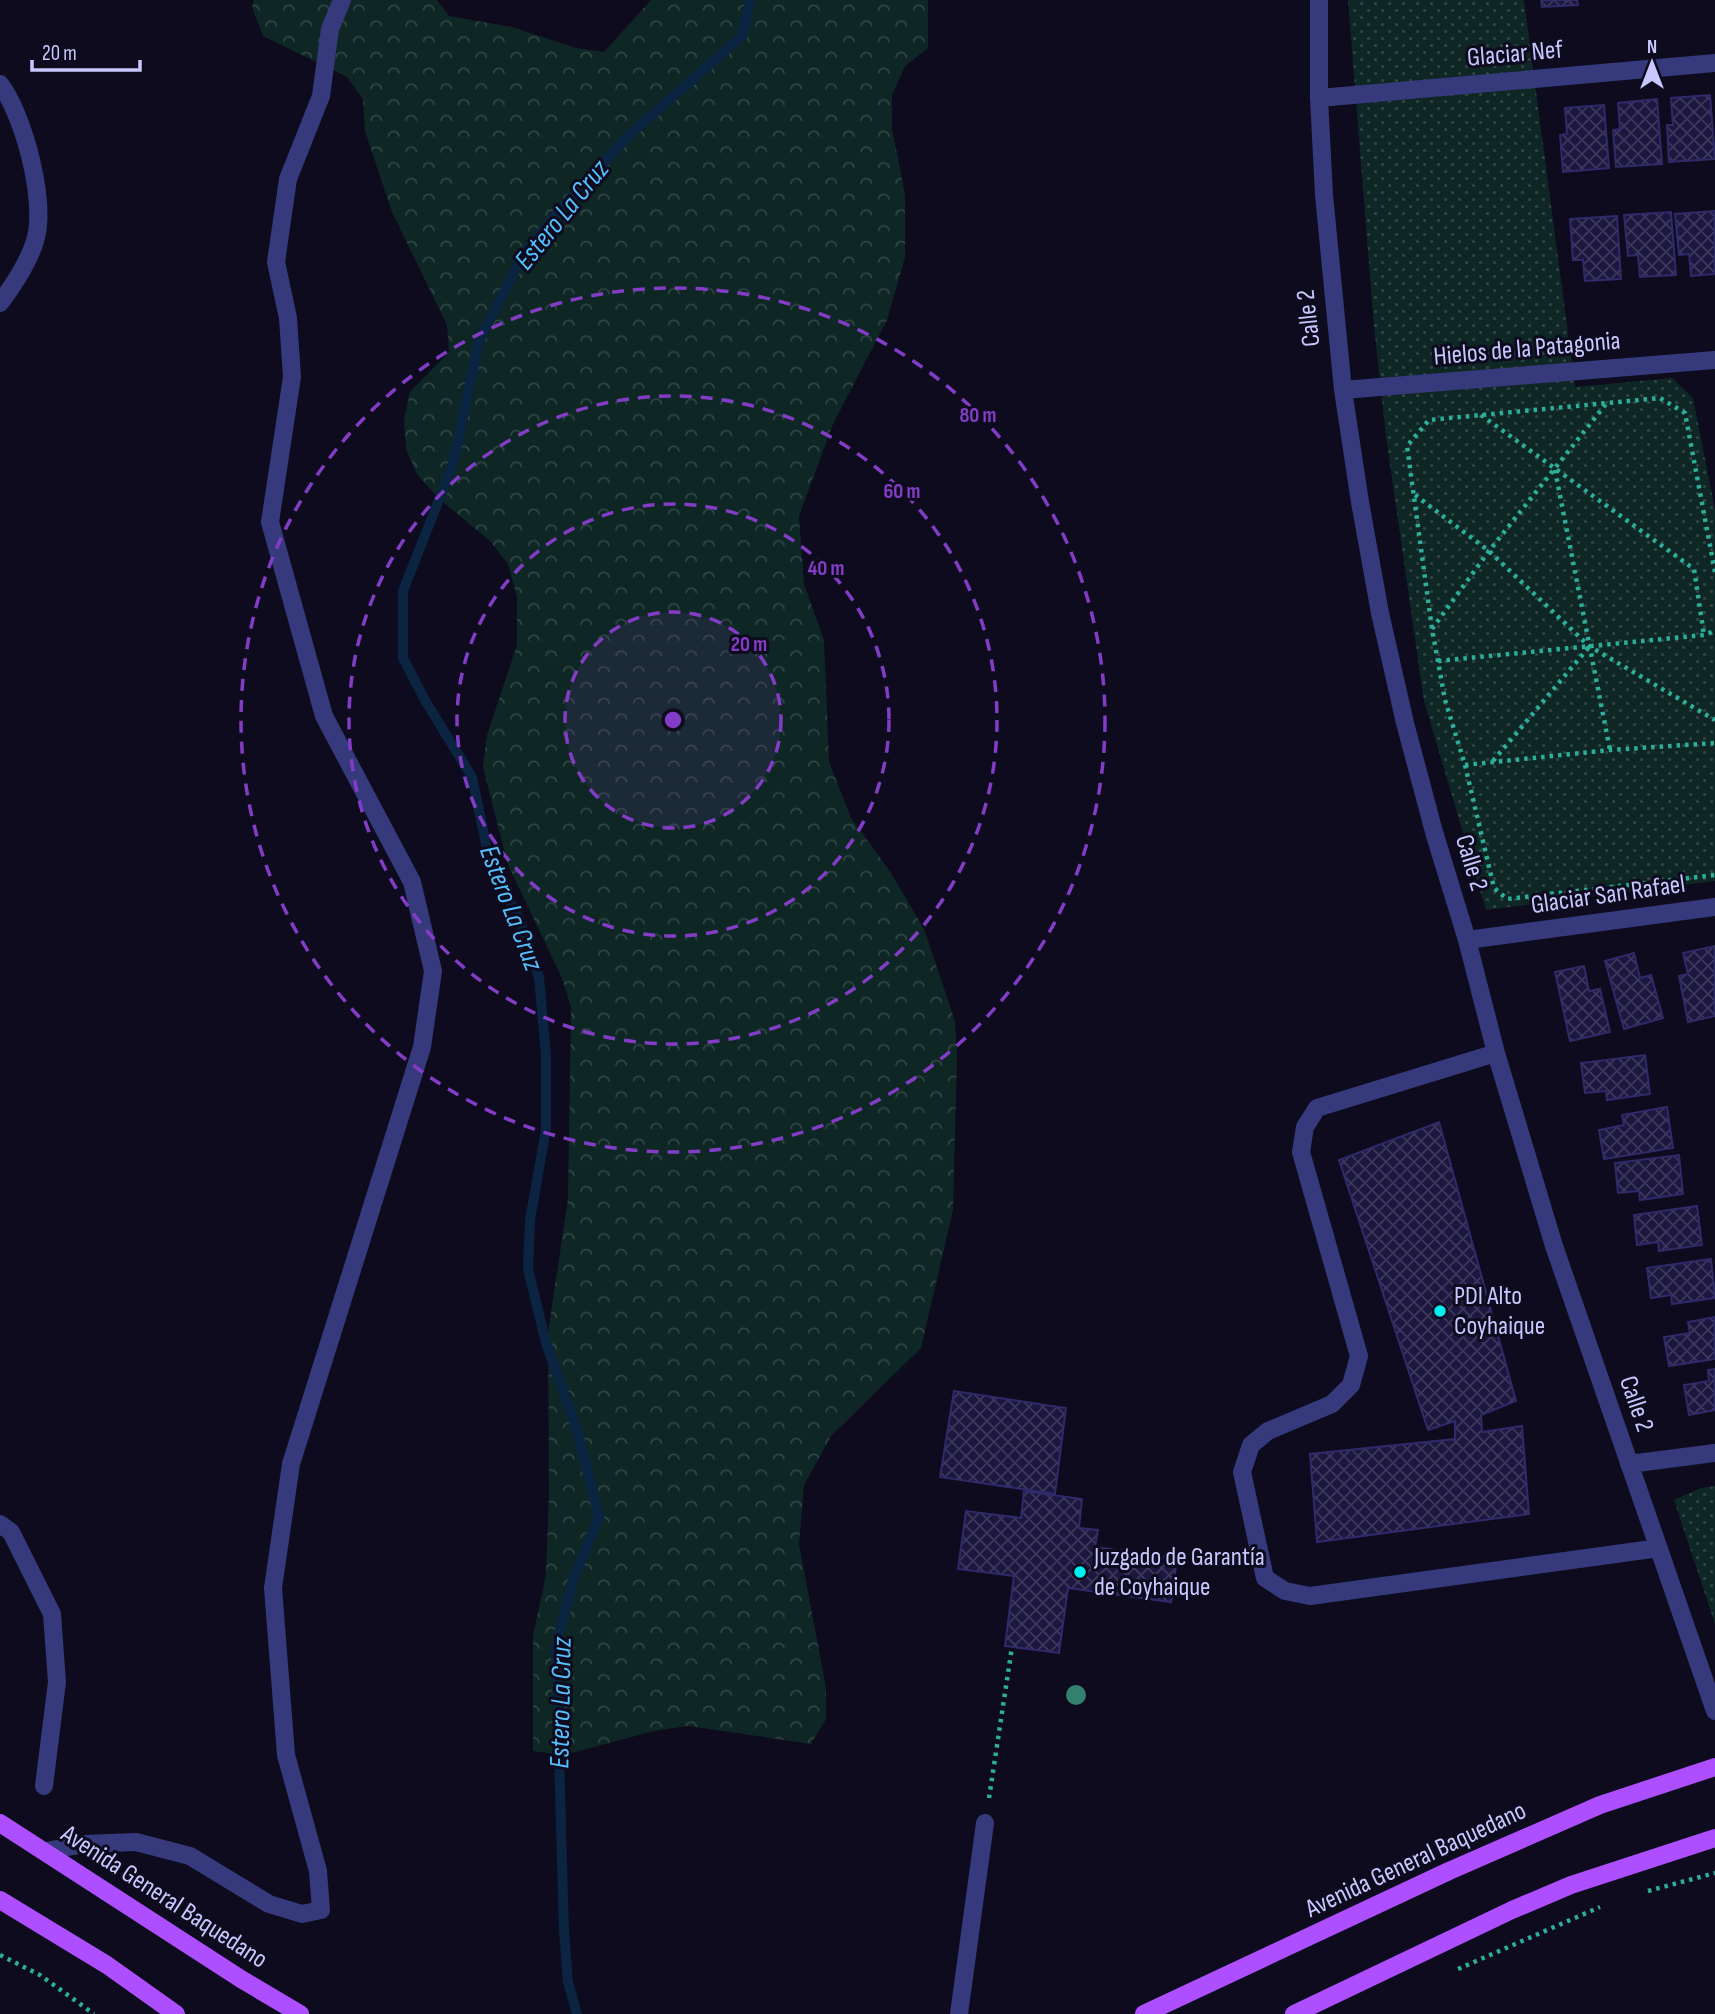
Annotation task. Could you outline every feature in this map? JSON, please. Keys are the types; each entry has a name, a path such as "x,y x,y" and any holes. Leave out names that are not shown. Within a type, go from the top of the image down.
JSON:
{"main road":[{"name":"Avenida General Baquedano","path":"1144,2014 1449,1871 1600,1805 1715,1766"},
{"name":"Avenida General Baquedano","path":"0,1823 241,1979 300,2014"},
{"path":"1294,2014 1512,1910 1571,1885 1715,1838"},
{"path":"0,1900 107,1965 176,2014"}],"street":[{"path":"46,1851 84,1844 136,1842 190,1856 269,1904 302,1914 321,1910 318,1871 286,1755 272,1588 291,1464 422,1047 433,971 412,882 324,716 270,522 292,377 288,318 276,262 288,179 321,96 330,29 342,0"},
{"name":"Calle 2","path":"1319,0 1319,98 1324,195 1343,390 1360,502 1386,637 1434,832 1554,1246 1715,1711"},
{"name":"Glaciar Nef","path":"1319,98 1715,63"},
{"path":"0,84 25,132 37,203 35,240 0,303"},
{"name":"Hielos de la Patagonia","path":"1343,390 1715,360"},
{"name":"Glaciar San Rafael","path":"1467,940 1715,907"},
{"path":"1496,1053 1317,1108 1304,1127 1301,1152 1359,1356 1351,1385 1332,1404 1268,1431 1251,1445 1242,1472 1265,1578 1285,1591 1310,1596 1658,1548"},
{"path":"1629,1464 1715,1453"},
{"path":"0,1524 11,1532 52,1614 57,1682 44,1786"},
{"path":"959,2014 985,1823"}],"path":[{"path":"1715,572 1685,413 1660,398 1429,420 1407,446 1432,629 1445,700 1465,765 1494,888 1507,899 1715,875"},
{"path":"1432,629 1489,551 1606,403"},
{"path":"1480,415 1694,569 1704,635"},
{"path":"1555,469 1610,750"},
{"path":"1414,494 1489,551 1589,646 1715,720"},
{"path":"1438,661 1704,635 1715,631"},
{"path":"1492,762 1589,646"},
{"path":"1465,765 1610,750 1715,743"},
{"path":"985,1823 1012,1647"},
{"path":"1635,1895 1715,1872"},
{"path":"1449,1973 1609,1903"},
{"path":"0,1955 40,1975 94,2014"}],"green space":[{"path":"254,0 437,0 449,16 512,27 576,48 604,52 651,0 928,0 928,48 905,66 892,95 892,129 905,194 905,257 887,320 833,424 799,516 804,584 824,640 829,762 851,818 889,870 924,929 955,1021 957,1055 953,1210 921,1348 831,1436 804,1485 799,1544 826,1688 826,1719 811,1744 688,1726 654,1731 564,1755 533,1751 533,1636 546,1575 549,1493 548,1333 568,1199 571,1007 562,978 508,865 483,767 487,735 517,645 517,597 508,564 490,541 438,498 417,474 406,449 404,419 410,392 449,352 447,325 392,212 365,131 363,99 347,77 263,36 252,7"},
{"path":"1348,0 1524,0 1575,387 1672,378 1693,398 1715,510 1715,881 1486,910 1424,701 1386,436 1374,326"},
{"path":"1715,1486 1715,1624 1674,1500 1701,1488"}],"building":[{"path":"1541,0 1577,0 1578,5 1542,7"},
{"path":"1710,95 1715,159 1669,162 1667,125 1673,125 1671,98"},
{"path":"1657,99 1662,164 1616,167 1613,130 1620,129 1618,103"},
{"path":"1604,105 1609,168 1563,172 1560,135 1567,134 1565,108"},
{"path":"1715,211 1715,274 1691,276 1689,254 1679,255 1675,214"},
{"path":"1671,212 1676,275 1640,277 1638,255 1628,256 1624,215"},
{"path":"1617,216 1621,279 1585,281 1583,260 1573,260 1570,219"},
{"path":"1715,946 1715,1016 1688,1022 1679,976 1688,974 1683,953"},
{"path":"1634,953 1640,978 1651,975 1663,1018 1624,1029 1605,961"},
{"path":"1584,966 1589,991 1600,989 1610,1032 1570,1041 1555,972"},
{"path":"1645,1055 1650,1094 1607,1100 1606,1091 1585,1093 1581,1063"},
{"path":"1667,1107 1673,1148 1604,1159 1599,1130 1624,1125 1622,1115"},
{"name":"PDI Alto Coyhaique","path":"1439,1122 1516,1401 1481,1415 1482,1432 1522,1426 1529,1514 1317,1542 1310,1454 1455,1439 1455,1421 1428,1430 1339,1160"},
{"path":"1679,1155 1683,1194 1640,1200 1639,1191 1618,1193 1615,1163"},
{"path":"1697,1206 1702,1245 1659,1251 1658,1242 1637,1245 1634,1215"},
{"path":"1711,1259 1715,1298 1672,1304 1671,1295 1651,1298 1647,1268"},
{"path":"1715,1317 1715,1359 1669,1366 1664,1337 1690,1333 1688,1322"},
{"path":"1715,1369 1715,1410 1689,1415 1684,1385 1709,1381 1708,1370"},
{"path":"954,1391 1066,1408 1055,1494 940,1477"},
{"name":"Juzgado de Garantía de Coyhaique","path":"1024,1491 1082,1499 1079,1528 1098,1530 1095,1547 1177,1558 1171,1602 1068,1588 1059,1653 1005,1646 1014,1576 958,1569 966,1511 1021,1518"}],"waterway":[{"name":"Estero La Cruz","path":"577,2014 568,1982 564,1932 556,1647 573,1580 599,1517 576,1427 546,1343 528,1269 530,1220 546,1129 546,1056 539,977 519,919 490,863 472,777 426,702 403,658 403,591 453,464 479,341 524,253 627,137 743,35 750,0"}],"place":[{"name":"PDI Alto Coyhaique","path":"1440,1311"},
{"name":"Juzgado de Garantía de Coyhaique","path":"1080,1572"}]}
